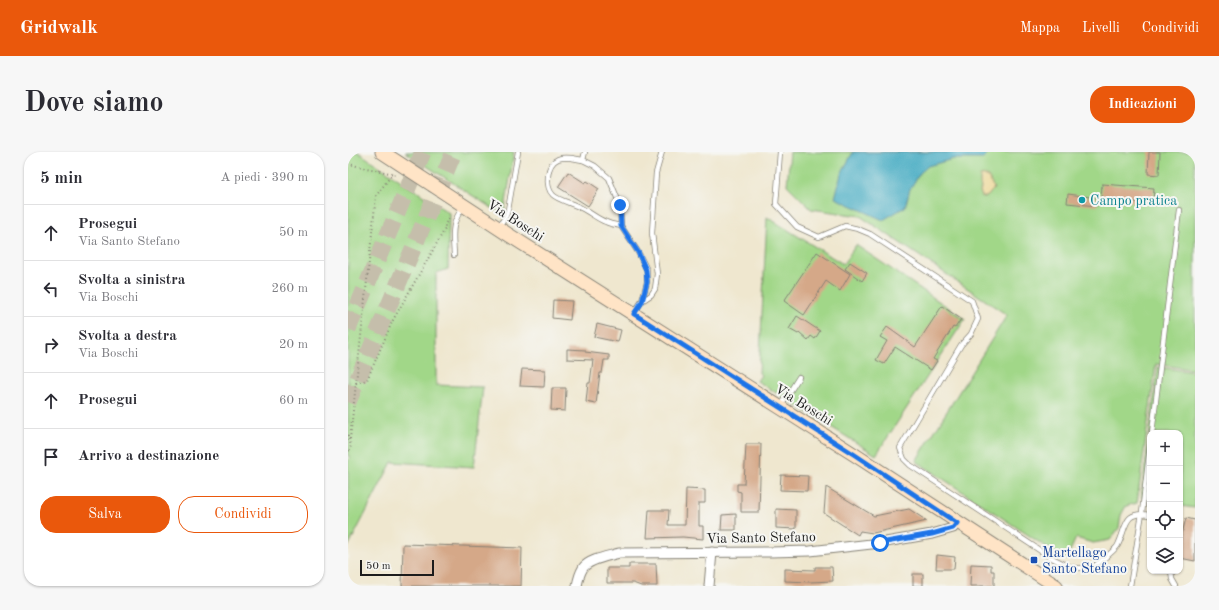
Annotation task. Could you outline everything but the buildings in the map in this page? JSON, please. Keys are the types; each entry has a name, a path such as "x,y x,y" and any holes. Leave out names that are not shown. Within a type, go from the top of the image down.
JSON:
{"main road":[{"name":"Via Boschi","path":"384,153 460,209 498,227 780,407 1056,586"}],"street":[{"name":"Via Santo Stefano","path":"577,586 579,576 584,566 598,558 619,553 810,551 880,543 932,534 953,528 957,523"},
{"path":"709,586 712,552"}],"lane":[{"path":"498,227 506,216 508,210 518,152"},
{"path":"583,160 585,152"},
{"path":"634,314 642,302 651,295 655,289 656,274 652,233 656,173 662,152"},
{"path":"780,152 776,204 797,227 820,237 845,226 870,234 972,301 978,318 971,334 961,345 900,448 904,459 910,465 1050,557 1074,568 1092,568 1118,546 1126,521 1135,514 1147,514"},
{"path":"621,226 605,222 583,208 554,196 550,190 548,182 552,164 558,159 570,158 583,160 595,166 609,178 620,205 621,226 638,252 646,270 647,282 642,302"},
{"path":"454,255 452,228 460,209"},
{"path":"1152,430 1179,210"},
{"path":"780,407 799,377"},
{"path":"1130,586 1142,513 1148,466"},
{"path":"1171,574 1172,579 1176,586"}],"path":[{"path":"348,164 395,174 390,177 376,196 350,439 351,446 348,453"},
{"path":"356,383 367,380 393,320 445,229 445,224 448,218 460,209"},
{"path":"348,435 350,439"}],"green space":[{"path":"348,152 358,152 449,213 448,269 436,273 436,385 483,387 474,467 392,462 348,547 348,461 350,457 348,456"},
{"path":"405,152 514,152 505,209 501,214"},
{"path":"790,152 1195,152 1195,370 1156,364 1137,503 1126,506 1121,515 1119,528 1110,540 1093,543 1076,538 1066,560 916,461 1007,315 860,216 811,209 787,185"},
{"path":"767,217 843,264 856,245 965,319 876,455 757,381 761,375 759,373"},
{"path":"1158,367 1195,372 1195,508 1183,506 1183,430 1150,430"},
{"path":"1147,453 1147,500 1142,498"}],"sand":[{"path":"980,176 988,177 994,187 986,197 982,197 980,191"}],"water":[{"path":"853,152 989,152 983,159 953,159 928,166 920,173 910,189 905,207 883,220 835,198 841,174"}],"tunnel":[{"path":"348,329 423,152"},
{"path":"348,402 454,152"}],"place":[{"name":"Campo pratica","path":"1082,200"},
{"name":"Martellago Santo Stefano","path":"1034,560"}],"route":[{"path":"620,205 621,226 638,252 646,270 647,282 642,302 634,314 754,392 855,455 957,523 953,528 932,534 880,543"}]}
